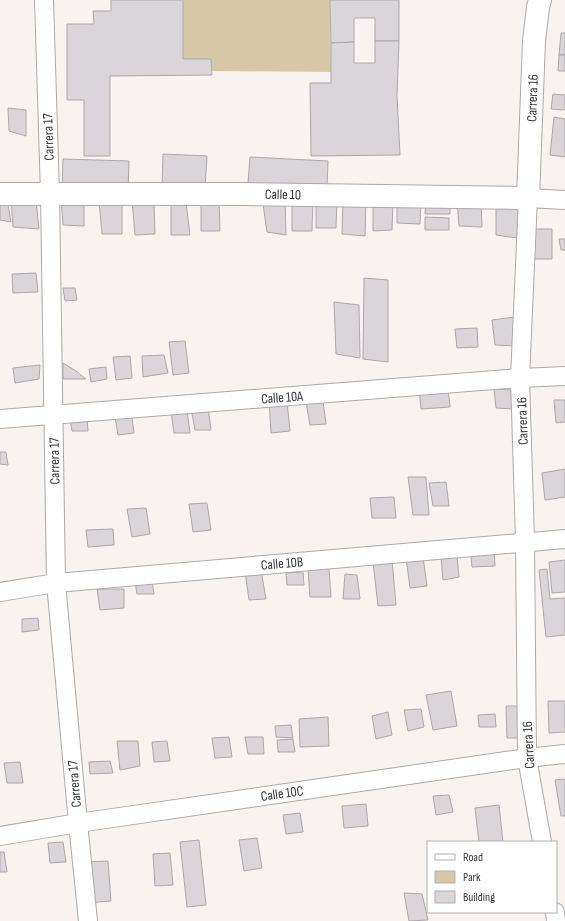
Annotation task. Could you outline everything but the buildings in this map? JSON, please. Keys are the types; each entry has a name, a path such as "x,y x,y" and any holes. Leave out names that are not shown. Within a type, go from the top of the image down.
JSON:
{"street":[{"name":"Carrera 17","path":"44,0 50,194 56,583 88,921"},
{"name":"Carrera 16","path":"540,0 534,41 520,378 525,541 527,758 542,841"},
{"name":"Calle 10","path":"0,194 243,194 528,198 565,200"},
{"name":"Calle 10A","path":"0,419 520,378 565,376"},
{"name":"Calle 10B","path":"0,592 56,583 525,541 565,539"},
{"name":"Calle 10C","path":"0,836 78,823 527,758 565,754"}],"green space":[{"path":"183,0 330,0 331,72 211,71 211,59 183,59"}]}
